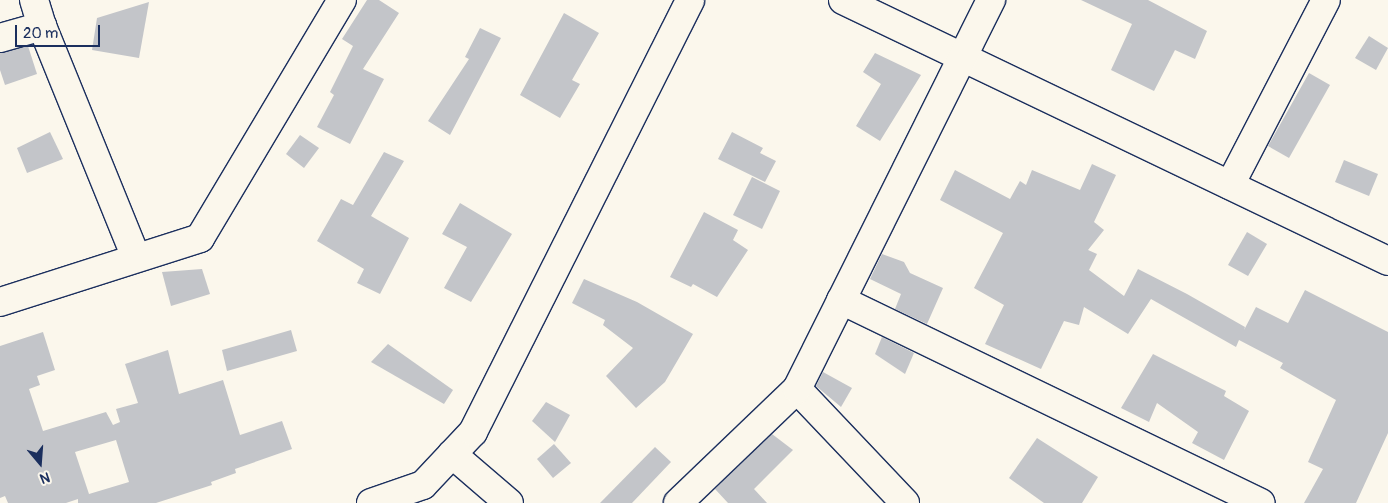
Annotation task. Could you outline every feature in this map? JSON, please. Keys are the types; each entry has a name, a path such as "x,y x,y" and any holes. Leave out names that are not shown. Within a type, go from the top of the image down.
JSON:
{"street":[{"path":"34,0 42,26 136,258"},
{"path":"0,302 200,238 342,0"},
{"path":"371,503 423,485 473,432 690,0"},
{"path":"843,0 1388,261"},
{"path":"678,503 797,389 964,58 991,0"},
{"path":"1230,185 1326,0"},
{"path":"0,38 42,26"},
{"path":"841,300 1260,503"},
{"path":"797,389 905,503"},
{"path":"452,454 509,503"}],"building":[{"path":"367,0 379,0 399,13 363,69 384,79 350,144 317,127 334,95 330,92 353,46 342,39"},
{"path":"1081,0 1148,0 1207,31 1195,59 1175,50 1154,91 1111,70 1132,24"},
{"path":"149,2 139,58 92,50 97,18"},
{"path":"564,13 599,33 572,80 580,84 560,118 520,95"},
{"path":"480,28 501,38 450,135 428,121 469,59 465,57"},
{"path":"1369,36 1388,48 1376,70 1355,58"},
{"path":"28,46 37,74 5,85 0,70 0,53"},
{"path":"875,53 921,75 880,141 856,126 881,84 863,72"},
{"path":"1309,73 1330,85 1289,158 1268,146"},
{"path":"50,132 63,159 27,173 17,148"},
{"path":"732,132 763,148 760,153 776,161 765,182 718,159"},
{"path":"300,135 319,148 304,168 286,154"},
{"path":"384,152 404,161 371,216 409,238 380,294 357,283 364,269 317,241 341,199 353,205"},
{"path":"1344,160 1378,174 1369,196 1335,182"},
{"path":"1092,164 1116,175 1094,222 1104,230 1088,250 1097,254 1089,270 1124,296 1138,269 1245,327 1244,330 1256,307 1288,323 1305,290 1388,332 1388,433 1356,503 1304,503 1323,469 1308,462 1336,400 1280,368 1283,363 1239,340 1236,347 1151,299 1128,334 1084,307 1079,325 1064,321 1041,369 985,344 1004,305 974,288 1003,233 940,200 955,170 1010,199 1020,181 1026,185 1032,170 1080,190"},
{"path":"752,177 780,191 762,229 733,215"},
{"path":"460,203 512,234 471,302 444,288 467,247 442,234"},
{"path":"704,212 738,230 733,240 748,250 717,297 693,284 691,287 670,277"},
{"path":"1247,232 1267,244 1248,276 1228,265"},
{"path":"882,254 904,262 910,273 943,288 927,324 895,309 901,294 870,279"},
{"path":"202,269 210,294 171,306 162,272"},
{"path":"584,279 637,302 693,334 665,382 636,408 606,376 633,348 603,325 605,320 572,303"},
{"path":"291,330 297,351 227,371 222,350"},
{"path":"43,332 55,370 37,376 40,385 29,389 43,431 106,412 113,425 120,422 116,409 138,403 125,364 168,350 179,394 223,380 240,435 282,421 292,449 235,469 236,473 211,482 212,485 156,503 78,503 78,499 66,503 8,503 5,496 0,498 0,346","holes":["116,440 129,482 89,494 75,452"]},
{"path":"882,337 914,353 905,374 875,354"},
{"path":"388,344 453,390 444,404 371,362"},
{"path":"1153,354 1226,391 1224,396 1249,411 1224,460 1192,443 1198,432 1157,403 1149,422 1121,408"},
{"path":"823,372 852,388 841,407 816,386"},
{"path":"546,402 570,415 555,442 532,421"},
{"path":"772,434 793,450 754,489 767,503 728,503 715,489"},
{"path":"1037,438 1098,477 1082,503 1044,503 1009,478"},
{"path":"554,444 571,463 553,478 537,459"},
{"path":"655,447 671,462 632,503 600,503"}]}
